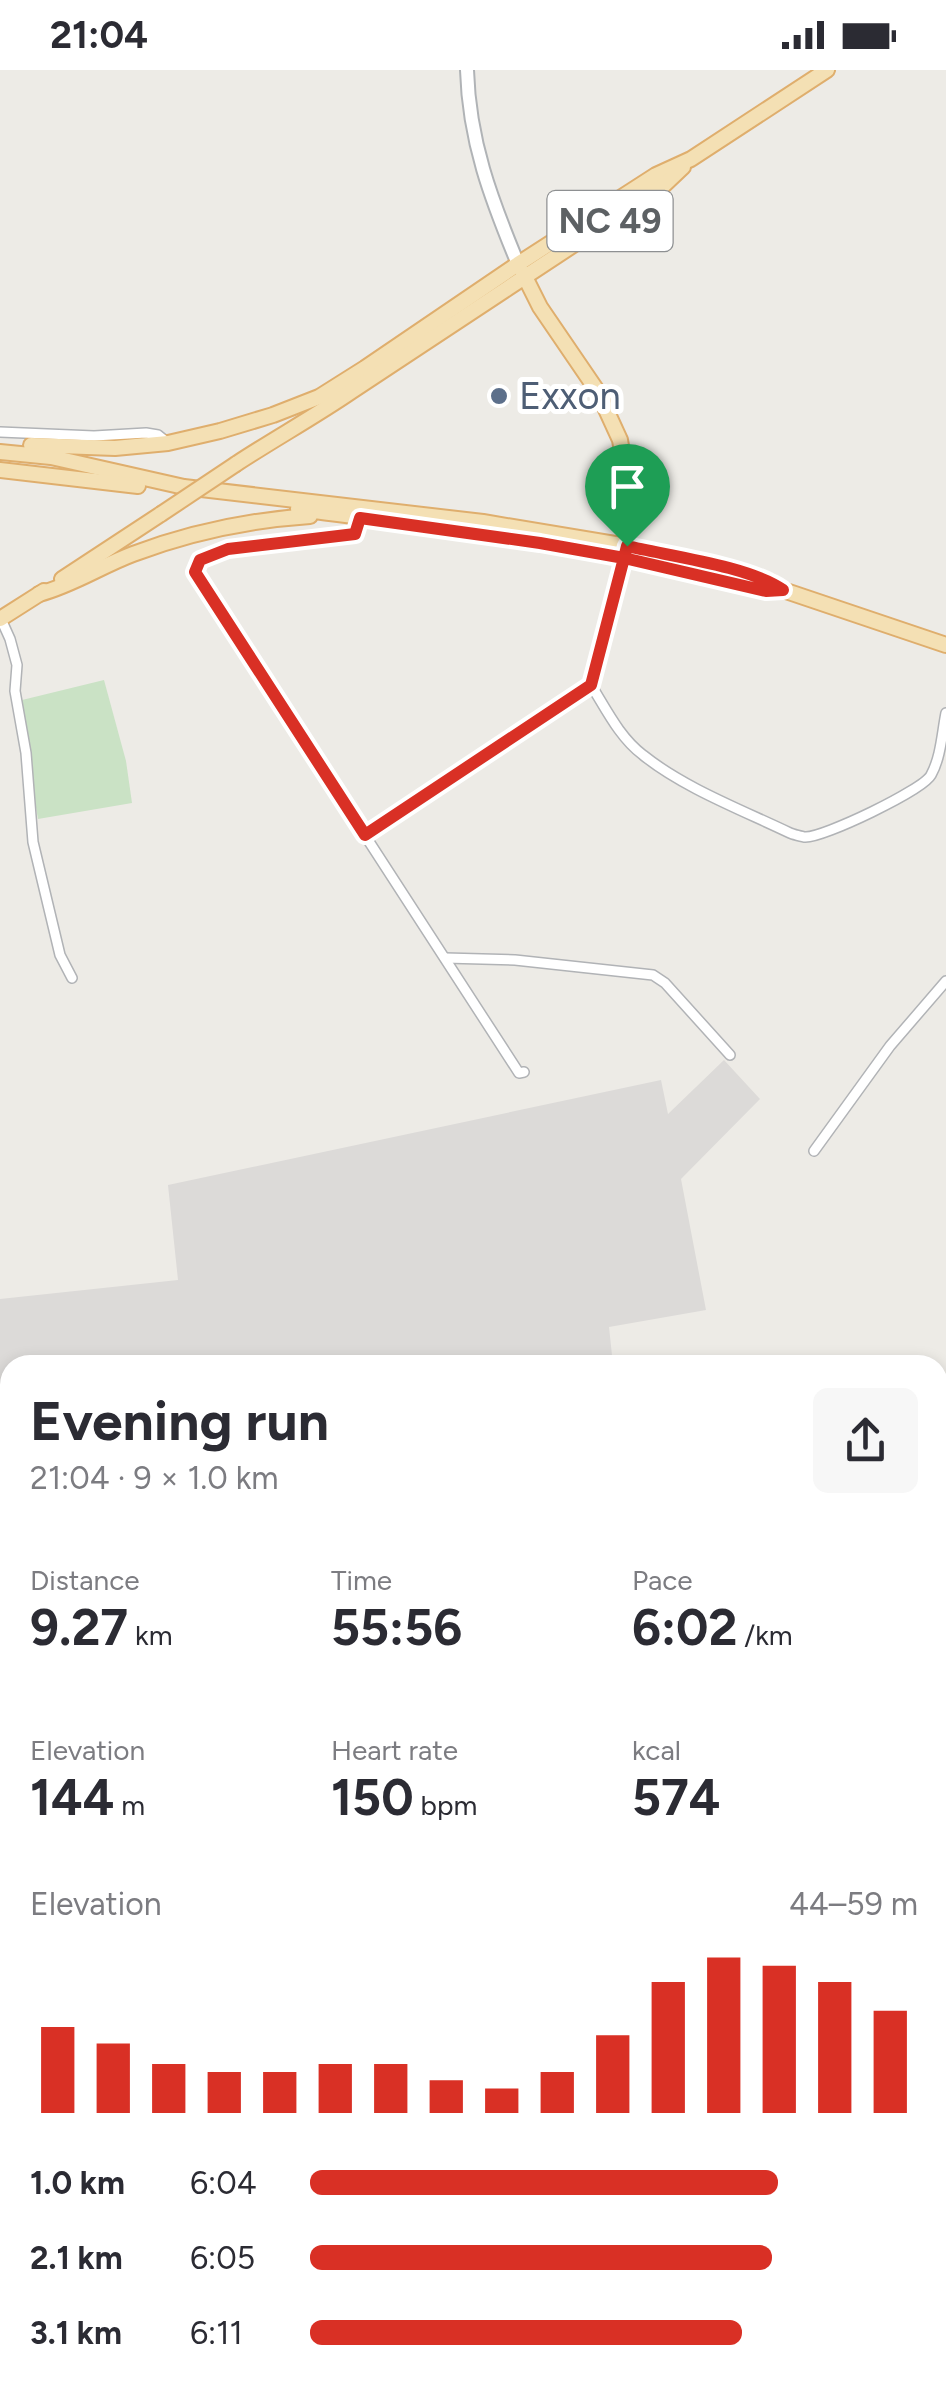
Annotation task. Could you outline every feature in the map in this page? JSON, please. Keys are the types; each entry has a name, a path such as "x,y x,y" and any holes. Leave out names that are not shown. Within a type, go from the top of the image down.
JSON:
{"main road":[{"path":"466,70 480,162 490,198 540,307 598,392 620,440 630,498 625,552"},
{"name":"NC 49","path":"288,430 354,390 656,176 691,160 828,70"},
{"name":"NC 49","path":"0,444 114,448 168,443 272,415 335,388 522,270"},
{"path":"0,619 288,430 335,388"},
{"path":"0,452 40,454 109,476 336,515 625,552"},
{"path":"0,470 109,476 464,520 625,552 766,591 783,590 946,645"},
{"path":"39,594 63,588 132,554 205,532 336,515"}],"street":[{"path":"0,432 94,436 146,433 158,435 168,443"},
{"path":"360,518 355,534 228,549 200,560 195,572 519,1073 524,1072"},
{"path":"365,835 591,685 625,552"},
{"path":"0,619 17,664 15,691 26,752 33,842 55,937 72,978"},
{"path":"591,685 641,754 690,784 804,838 836,827 922,785 930,777 938,755 946,713"},
{"path":"445,958 515,960 653,975 730,1055"},
{"path":"814,1151 890,1046 946,981"}],"shaded area":[{"path":"724,1060 760,1099 681,1179 706,1310 609,1327 612,1355 0,1355 0,1299 178,1280 168,1185 661,1080 668,1114"}],"green space":[{"path":"104,680 126,761 132,803 38,819 18,701"}],"place":[{"name":"Exxon","path":"499,396"}],"route":[{"path":"627,546 624,558 360,518 355,534 228,549 200,560 195,572 365,835 591,685 624,558 766,591 783,590 744,573 627,546"}]}
